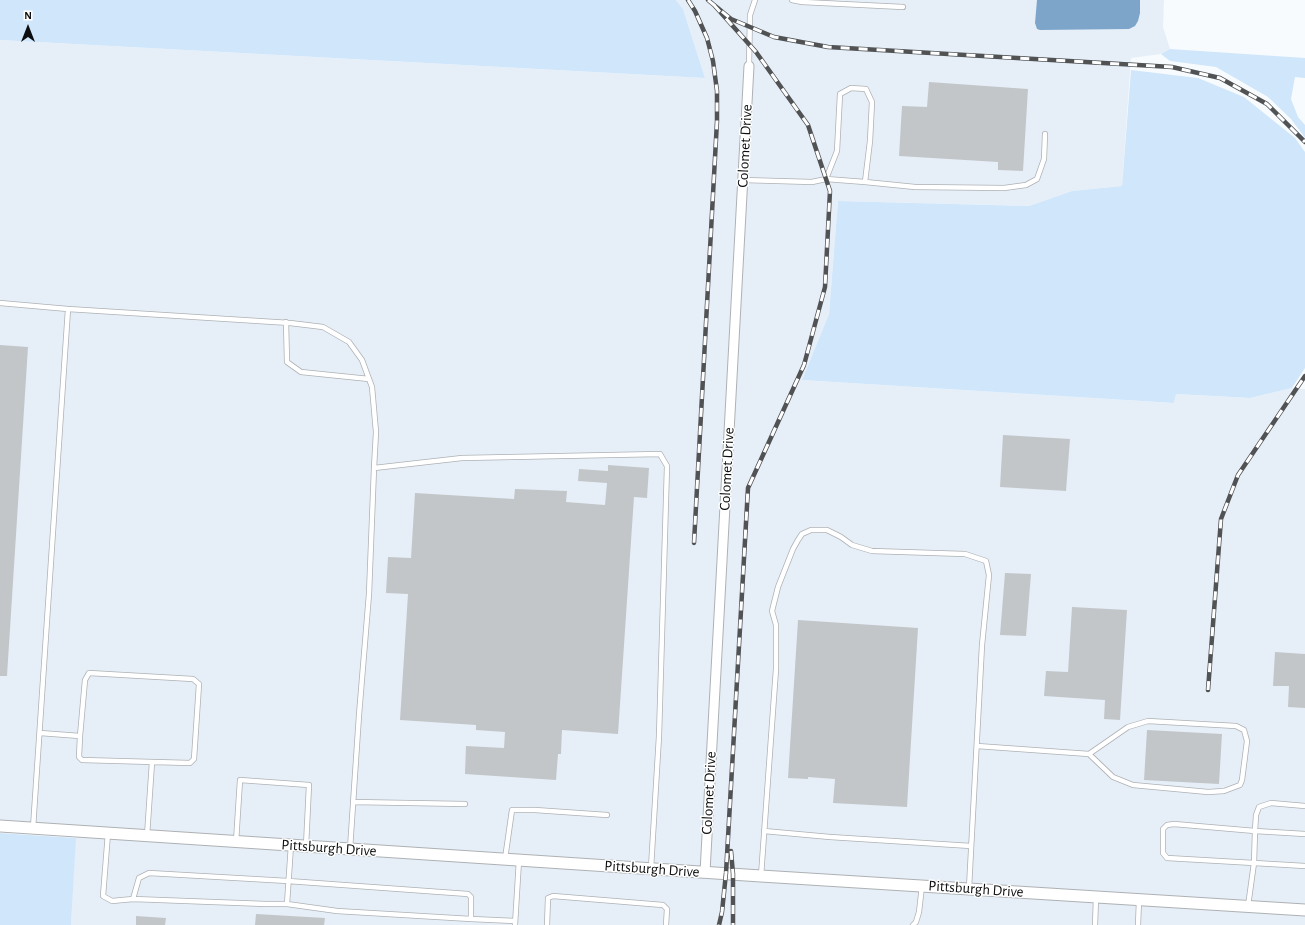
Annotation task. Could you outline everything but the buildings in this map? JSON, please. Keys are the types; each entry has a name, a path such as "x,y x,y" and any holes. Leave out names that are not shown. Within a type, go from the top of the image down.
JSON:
{"street":[{"name":"Colomet Drive","path":"705,872 749,66"},
{"name":"Pittsburgh Drive","path":"0,826 1305,910"}],"lane":[{"path":"749,66 750,16 755,0"},
{"path":"792,0 802,2 903,7"},
{"path":"826,179 836,151 840,94 851,88 866,88 872,102 870,141 865,182"},
{"path":"743,180 812,182 826,179 915,187 1004,188 1026,186 1037,179 1044,159 1045,134"},
{"path":"0,303 68,309 286,322 323,327 349,342 362,360 372,387 376,432 369,594 350,849"},
{"path":"33,828 68,309"},
{"path":"286,322 288,362 301,372 369,379"},
{"path":"374,468 462,458 660,454 667,466 659,736 651,868"},
{"path":"761,876 776,669 776,625 772,610 778,587 793,548 802,534 811,530 827,530 841,537 852,545 872,551 965,554 986,561 989,575 982,645 969,888"},
{"path":"89,673 193,679 199,684 194,759 190,763 82,760 79,757 80,736 85,680 89,673"},
{"path":"977,746 1089,754 1128,727 1148,721 1236,726 1244,730 1247,741 1240,785 1224,791 1208,792 1133,785 1113,777 1089,754"},
{"path":"40,733 80,736"},
{"path":"147,836 152,762"},
{"path":"236,842 240,780 309,785 306,846"},
{"path":"353,802 465,804"},
{"path":"1248,906 1254,863 1256,815 1259,807 1271,803 1305,806"},
{"path":"505,859 512,810 607,815"},
{"path":"1305,834 1174,824 1167,825 1163,829 1163,853 1167,858 1305,866"},
{"path":"764,831 830,837 971,846"},
{"path":"108,833 103,896 112,901 133,899 287,904 337,911 515,923 519,860"},
{"path":"287,904 291,845"},
{"path":"133,899 139,878 149,873 288,881 468,894 471,897 471,919"},
{"path":"913,925 916,922 919,912 922,886"},
{"path":"547,925 548,898 553,896 663,905 667,909 666,925"},
{"path":"1095,925 1096,896"},
{"path":"1138,925 1139,899"}],"shaded area":[{"path":"0,0 676,0 683,9 705,78 0,40"},
{"path":"676,0 1164,0 1163,27 1170,49 1161,54 1131,58 1122,186 1072,191 1029,206 838,201 829,314 802,380 1174,403 1176,394 1250,398 1292,388 1305,389 1305,925 71,925 76,825 0,820 0,40 705,78 683,9"},
{"path":"1170,49 1305,58 1305,78 1295,77 1291,99 1298,117 1305,125 1305,138 1291,119 1268,97 1216,67 1170,61 1161,54"},
{"path":"1131,70 1198,78 1244,97 1295,138 1305,152 1305,368 1292,388 1250,398 1176,394 1174,403 802,380 829,314 838,201 1029,206 1072,191 1122,186"},
{"path":"0,833 76,838 71,925 0,925"}],"water":[{"path":"1037,0 1140,0 1140,13 1135,26 1129,29 1040,30 1037,29 1035,23"}],"railway":[{"path":"688,0 695,11 707,38 713,61 717,91 717,121 694,543"},
{"path":"708,0 731,19 774,37 828,47 1172,67 1220,78 1267,104 1305,142"},
{"path":"714,5 756,52 808,125 830,191 825,287 804,365 748,488 726,873 722,912 719,925"},
{"path":"1208,690 1221,519 1238,475 1305,376"},
{"path":"731,851 733,874 733,925"}]}
